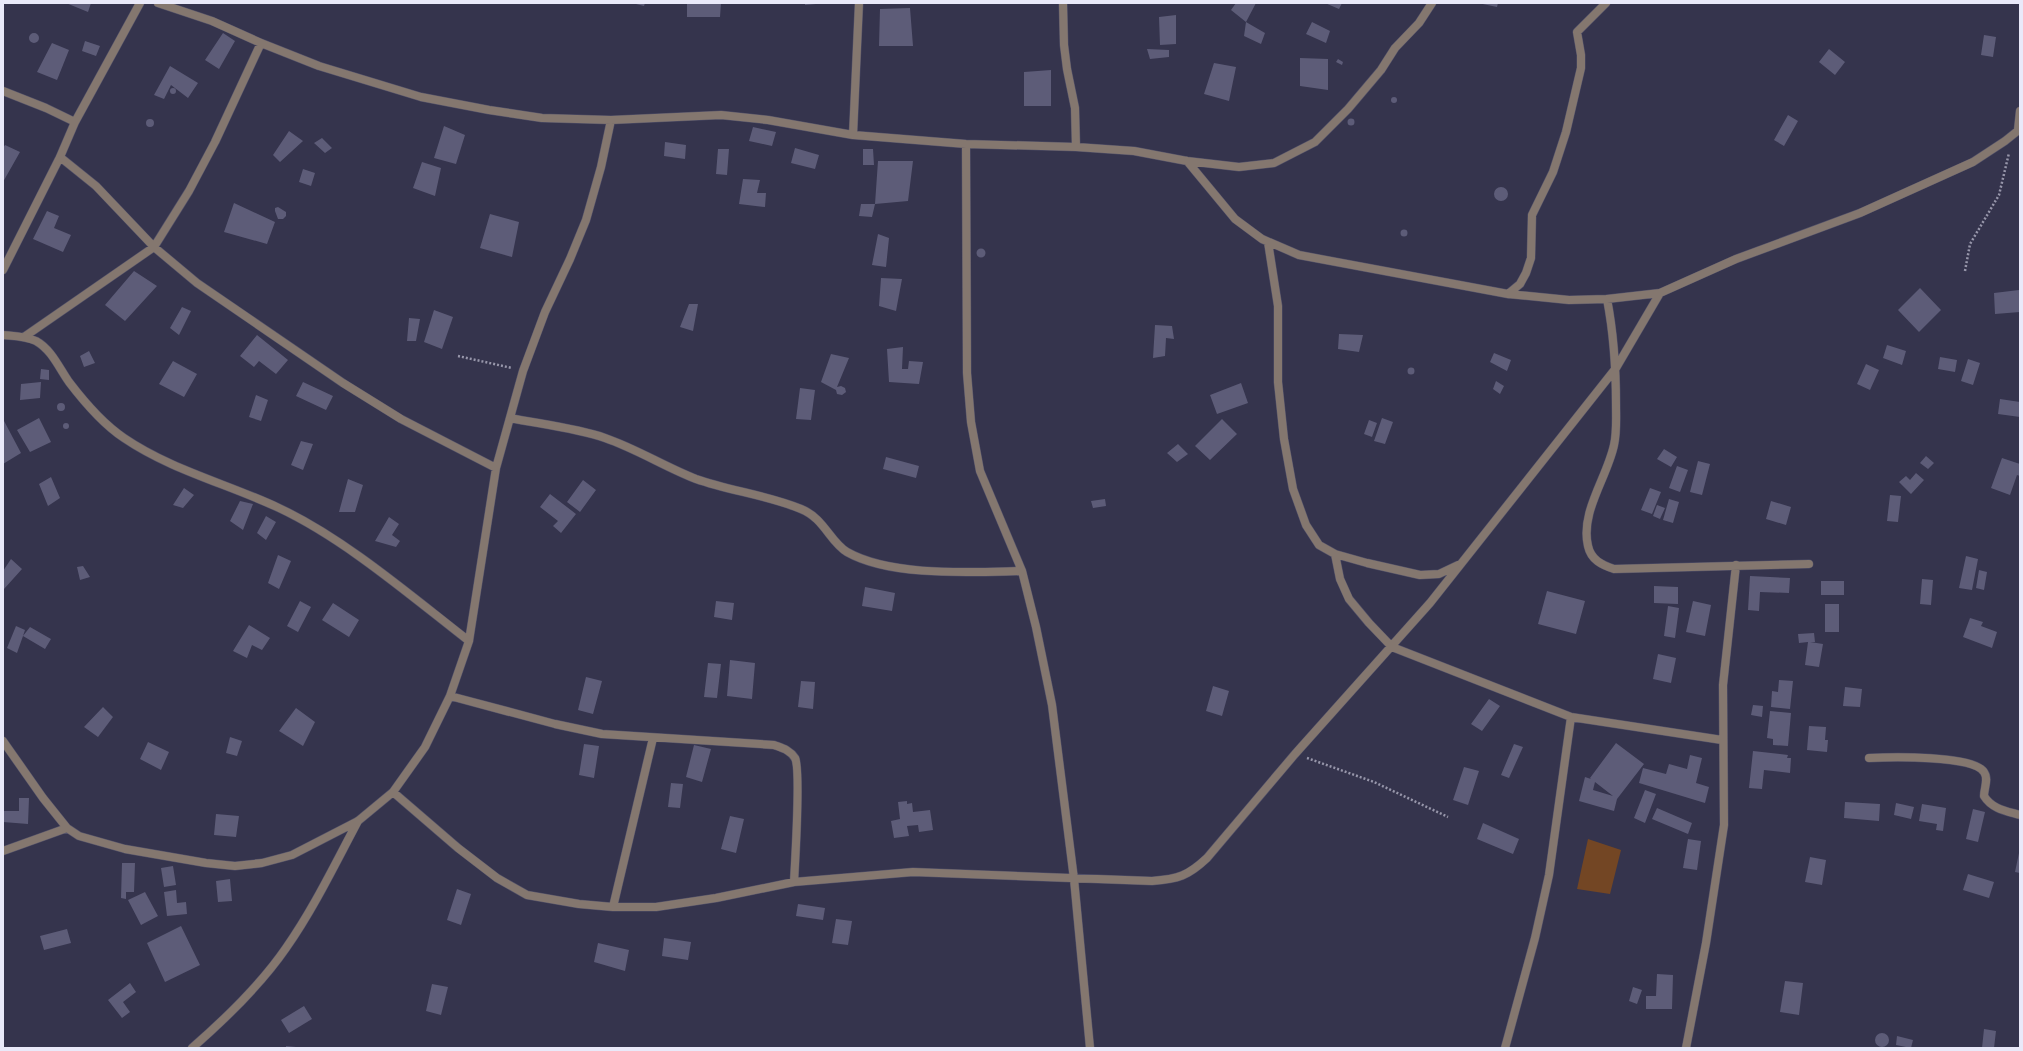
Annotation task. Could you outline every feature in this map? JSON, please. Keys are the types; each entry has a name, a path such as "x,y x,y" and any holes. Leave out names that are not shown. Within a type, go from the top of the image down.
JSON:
{"street":[{"path":"3,270 60,157 75,122 140,3"},
{"path":"158,3 212,21 260,43 319,66 421,96 490,110 542,118 611,120 721,115 768,120 853,135 966,144 1076,147 1134,151 1186,161 1239,167 1274,163 1315,142 1348,109 1380,70 1395,48 1419,23 1432,3"},
{"path":"853,135 859,35 859,3"},
{"path":"1063,3 1064,45 1075,108 1076,147"},
{"path":"1508,294 1520,284 1526,273 1531,258 1532,215 1553,172 1566,132 1581,68 1581,55 1577,32 1606,3"},
{"path":"24,337 154,247 189,191 215,142 260,43"},
{"path":"3,91 46,108 75,122"},
{"path":"1186,161 1235,219 1268,242 1299,255 1508,294 1569,300 1607,299 1660,293 1736,259 1860,213 1973,162 2011,137 2019,129 2020,111"},
{"path":"3,741 43,798 68,828 79,836 125,849 206,863 235,866 262,863 292,855 358,821 393,792 425,746 450,696 469,641 496,468 523,371 545,312 570,259 586,220 601,166 611,120"},
{"path":"966,144 967,373 971,422 980,471 1022,571 1036,627 1052,705 1074,880 1090,1048"},
{"path":"60,157 96,186 154,247 197,283 344,384 401,419 496,468"},
{"path":"1268,242 1278,306 1278,382 1284,439 1293,489 1306,525 1319,545 1335,554 1401,572 1420,575 1439,574 1460,564"},
{"path":"393,792 497,878 528,894 579,904 613,907 656,907 716,898 794,882 913,872 1074,880 1158,881 1172,880 1193,872 1207,858 1295,754 1392,647 1460,564 1616,368 1660,293"},
{"path":"1607,299 1612,325 1616,368 1614,443 1608,469 1592,506 1587,524 1588,547 1598,563 1614,569 1809,564"},
{"path":"3,336 24,337 35,340 45,347 70,382 97,415 124,438 160,458 280,508 316,529 367,562 469,641"},
{"path":"510,418 604,438 696,479 741,493 796,507 808,512 821,523 844,550 861,559 900,568 965,572 1022,571"},
{"path":"1335,554 1340,579 1349,599 1392,647 1571,717 1722,740"},
{"path":"1686,1048 1708,928 1724,825 1722,740 1723,685 1736,565"},
{"path":"450,696 602,734 774,745 787,749 795,758 797,777 794,882"},
{"path":"1506,1048 1535,938 1549,875 1571,717"},
{"path":"613,907 653,738"},
{"path":"1869,758 1897,757 1956,760 1972,764 1981,768 1985,774 1986,780 1984,796 1988,802 1992,806 2020,815"},
{"path":"192,1048 215,1028 247,994 285,949 315,903 358,821"},
{"path":"3,851 68,828"}],"path":[{"path":"1966,271 1970,244 1999,195 2009,157 2011,137"},
{"path":"458,356 523,371"},
{"path":"1295,754 1374,782 1448,817"}],"shaded area":[{"path":"1588,839 1621,850 1610,894 1577,889"}],"building":[{"path":"66,3 91,3 88,12"},
{"path":"632,3 645,3 644,6"},
{"path":"687,3 721,3 720,17 687,17"},
{"path":"805,3 816,3 816,4 805,5"},
{"path":"1236,3 1256,3 1246,22 1231,10"},
{"path":"1325,3 1342,3 1339,9"},
{"path":"1478,3 1498,3 1497,7"},
{"path":"910,8 913,46 879,46 880,9"},
{"path":"1176,15 1176,44 1160,45 1159,17"},
{"path":"1246,22 1265,33 1261,44 1244,36"},
{"path":"1312,22 1330,31 1326,43 1306,34"},
{"path":"32,33 36,33 38,34 38,42 32,43 29,40 29,36"},
{"path":"223,33 235,41 219,69 205,60"},
{"path":"1984,35 1996,37 1993,57 1981,55"},
{"path":"85,41 100,46 96,56 82,51"},
{"path":"52,43 69,50 57,80 37,72"},
{"path":"1147,49 1169,50 1169,57 1150,59"},
{"path":"1829,49 1845,62 1835,75 1819,62"},
{"path":"1300,58 1328,59 1328,90 1300,86"},
{"path":"1338,59 1343,62 1342,65 1336,62"},
{"path":"1214,63 1236,67 1229,101 1204,94"},
{"path":"170,66 198,83 188,98 171,85 164,99 154,95"},
{"path":"1051,70 1051,106 1024,106 1024,72"},
{"path":"173,88 176,91 173,94 170,91"},
{"path":"1394,97 1397,100 1394,103 1391,100"},
{"path":"1788,115 1798,121 1784,146 1774,140"},
{"path":"150,119 153,120 153,126 150,127 147,126 146,123 147,120"},
{"path":"1351,119 1354,122 1351,125 1348,122"},
{"path":"444,126 465,135 456,164 434,158"},
{"path":"753,127 776,132 772,146 749,141"},
{"path":"289,131 303,141 280,162 273,155"},
{"path":"322,138 332,148 325,153 314,143"},
{"path":"665,142 686,145 685,159 664,156"},
{"path":"5,145 20,152 3,182 3,148"},
{"path":"795,148 819,155 815,169 791,163"},
{"path":"718,149 729,149 727,175 716,174"},
{"path":"863,149 873,149 874,165 863,165"},
{"path":"878,161 913,161 908,201 875,204"},
{"path":"422,162 441,168 435,196 413,188"},
{"path":"303,169 315,173 311,186 299,182"},
{"path":"743,179 760,180 757,193 766,193 765,207 739,204"},
{"path":"1501,187 1506,189 1508,194 1506,199 1501,201 1496,199 1494,194 1496,189"},
{"path":"234,203 275,222 267,244 224,232"},
{"path":"861,204 875,204 872,217 859,216"},
{"path":"278,207 286,212 286,216 283,219 278,219 275,208"},
{"path":"47,211 59,216 54,228 71,235 63,252 33,239"},
{"path":"490,214 519,222 512,257 480,248"},
{"path":"1404,230 1407,233 1404,236 1401,233"},
{"path":"878,234 889,238 886,267 872,265"},
{"path":"979,249 983,249 985,253 983,257 979,257 977,255 977,251"},
{"path":"134,271 157,286 125,321 105,305"},
{"path":"881,278 902,279 896,311 879,306"},
{"path":"1920,288 1941,310 1919,332 1898,310"},
{"path":"2019,290 2020,312 1995,314 1994,293"},
{"path":"689,304 698,304 693,331 680,327"},
{"path":"182,307 191,311 179,335 170,328"},
{"path":"434,310 453,317 442,349 424,342"},
{"path":"409,318 420,319 416,341 407,341"},
{"path":"1155,325 1172,326 1174,339 1166,338 1165,356 1153,358"},
{"path":"1339,334 1363,335 1359,352 1338,349"},
{"path":"257,335 288,360 276,374 259,361 254,367 240,356"},
{"path":"1887,345 1906,351 1902,365 1883,358"},
{"path":"903,347 902,369 908,369 909,361 923,362 919,384 889,382 887,349"},
{"path":"89,351 95,363 84,367 80,356"},
{"path":"1494,353 1511,360 1507,371 1490,362"},
{"path":"831,354 849,358 837,387 841,386 845,388 846,392 842,395 837,394 836,390 821,382"},
{"path":"1940,357 1957,360 1955,372 1938,369"},
{"path":"1968,359 1980,363 1973,385 1961,381"},
{"path":"173,361 197,374 184,397 159,384"},
{"path":"1866,364 1879,370 1870,390 1857,384"},
{"path":"1411,368 1414,371 1411,374 1408,371"},
{"path":"41,369 49,370 49,380 40,379"},
{"path":"1496,381 1504,386 1500,394 1493,389"},
{"path":"41,382 40,398 20,400 21,384"},
{"path":"303,382 333,396 326,410 296,396"},
{"path":"1241,383 1248,403 1217,414 1210,395"},
{"path":"800,388 815,390 811,420 796,419"},
{"path":"256,395 268,400 261,421 249,417"},
{"path":"2000,399 2020,402 2020,417 1998,414"},
{"path":"61,403 64,404 64,410 61,411 58,410 57,407 58,404"},
{"path":"39,418 51,442 30,452 17,430"},
{"path":"1382,418 1393,422 1385,444 1374,441"},
{"path":"3,419 21,453 3,464"},
{"path":"1222,419 1237,434 1210,460 1195,446"},
{"path":"1369,420 1377,423 1372,437 1364,434"},
{"path":"66,423 69,426 66,429 63,426"},
{"path":"301,441 313,444 303,470 291,465"},
{"path":"1178,444 1188,454 1177,462 1167,453"},
{"path":"1664,449 1677,457 1671,467 1657,459"},
{"path":"1926,456 1934,463 1928,469 1920,463"},
{"path":"886,457 919,466 916,478 883,469"},
{"path":"2002,458 2020,464 2020,476 2017,475 2010,495 1991,488"},
{"path":"1698,461 1710,464 1702,495 1690,492"},
{"path":"1677,466 1688,470 1680,492 1669,488"},
{"path":"1916,473 1924,480 1911,494 1899,482 1906,476 1910,480"},
{"path":"51,477 60,498 48,506 39,484"},
{"path":"348,479 363,485 355,512 339,512"},
{"path":"583,480 596,490 580,512 567,502"},
{"path":"184,488 194,495 183,508 173,505"},
{"path":"1650,488 1661,492 1652,514 1641,510"},
{"path":"550,494 576,514 561,533 553,526 558,521 540,507"},
{"path":"1890,495 1901,496 1898,522 1887,521"},
{"path":"1105,499 1106,506 1093,508 1091,501"},
{"path":"1669,499 1679,502 1673,523 1663,520"},
{"path":"240,501 253,504 243,530 230,521"},
{"path":"1771,501 1791,507 1786,525 1766,519"},
{"path":"1657,505 1665,508 1660,519 1653,516"},
{"path":"266,516 276,522 266,540 257,533"},
{"path":"389,517 399,524 392,535 400,541 396,547 375,541"},
{"path":"278,555 291,561 279,589 268,583"},
{"path":"1966,556 1978,559 1972,590 1959,588"},
{"path":"11,559 22,569 4,589 3,571"},
{"path":"83,566 90,577 80,580 77,567"},
{"path":"1979,570 1987,572 1984,590 1976,588"},
{"path":"1750,576 1790,578 1789,593 1760,592 1759,611 1748,610"},
{"path":"1922,579 1933,580 1931,605 1920,604"},
{"path":"1821,581 1844,581 1844,595 1821,595"},
{"path":"1654,586 1678,587 1678,604 1654,603"},
{"path":"865,587 895,593 892,611 862,606"},
{"path":"1547,591 1585,601 1576,634 1538,624"},
{"path":"300,601 311,607 298,632 287,626"},
{"path":"716,601 734,603 732,620 714,617"},
{"path":"1693,601 1711,605 1705,636 1686,632"},
{"path":"333,603 359,620 349,637 322,620"},
{"path":"1825,604 1839,604 1839,632 1825,632"},
{"path":"1668,606 1679,608 1675,638 1664,636"},
{"path":"1970,618 1983,622 1981,626 1997,632 1992,648 1963,637"},
{"path":"249,625 270,638 262,650 252,645 247,658 233,651"},
{"path":"16,626 25,630 17,653 7,648"},
{"path":"30,627 51,639 45,649 23,636"},
{"path":"1814,633 1815,642 1810,642 1823,644 1819,667 1805,665 1808,642 1799,643 1798,634"},
{"path":"1658,654 1676,658 1671,683 1653,679"},
{"path":"730,660 755,663 752,699 727,696"},
{"path":"708,663 721,664 717,698 704,697"},
{"path":"586,677 602,681 593,714 578,710"},
{"path":"1779,680 1793,681 1790,709 1771,707 1772,691 1778,692"},
{"path":"801,681 815,682 813,709 798,707"},
{"path":"1213,686 1229,691 1222,716 1206,711"},
{"path":"1845,687 1862,689 1860,707 1843,706"},
{"path":"1489,699 1500,706 1482,731 1471,724"},
{"path":"1753,705 1763,706 1762,717 1751,715"},
{"path":"103,707 113,717 98,737 84,727"},
{"path":"296,708 315,722 303,746 279,731"},
{"path":"1770,711 1791,713 1788,746 1773,745 1773,739 1767,738"},
{"path":"1809,726 1826,727 1825,740 1828,740 1827,752 1807,750"},
{"path":"230,737 242,741 237,756 226,753"},
{"path":"148,742 169,752 161,770 140,759"},
{"path":"1616,743 1644,764 1617,799 1614,811 1579,801 1585,777 1591,779 1590,778","holes":["1595,782 1613,796 1593,790"]},
{"path":"584,744 599,746 594,778 579,775"},
{"path":"1514,744 1523,747 1509,778 1501,775"},
{"path":"694,745 711,749 702,782 686,777"},
{"path":"1753,751 1788,755 1787,758 1791,758 1790,773 1764,770 1762,789 1749,788"},
{"path":"1690,755 1702,758 1696,783 1709,787 1705,803 1639,783 1643,768 1666,774 1669,764 1687,769"},
{"path":"1464,767 1479,771 1468,805 1453,800"},
{"path":"671,783 683,784 680,808 668,807"},
{"path":"1645,790 1656,794 1645,823 1634,818"},
{"path":"19,798 29,798 28,824 3,822 3,811 19,811"},
{"path":"907,801 907,804 912,803 913,812 930,810 933,830 919,832 918,825 907,826 909,836 894,838 891,821 900,819 898,802"},
{"path":"1845,802 1880,804 1879,821 1844,818"},
{"path":"1896,803 1914,807 1911,819 1894,815"},
{"path":"1922,804 1946,808 1943,831 1936,830 1937,824 1919,821"},
{"path":"1657,808 1692,823 1688,834 1652,819"},
{"path":"1973,809 1985,812 1978,842 1966,839"},
{"path":"216,814 239,816 236,837 214,835"},
{"path":"730,816 744,819 736,853 721,849"},
{"path":"1483,823 1519,839 1513,854 1477,839"},
{"path":"1688,839 1701,841 1697,870 1683,868"},
{"path":"2020,853 2020,873 2015,872"},
{"path":"1810,857 1826,860 1822,885 1805,882"},
{"path":"122,863 135,863 134,892 126,892 126,899 121,898"},
{"path":"173,866 176,885 164,887 161,868"},
{"path":"1968,874 1994,882 1989,898 1963,890"},
{"path":"230,879 232,901 218,902 216,881"},
{"path":"457,889 471,894 461,925 447,920"},
{"path":"176,890 177,903 186,902 187,914 167,916 164,892"},
{"path":"145,892 158,916 141,925 128,900"},
{"path":"798,904 825,908 823,920 796,916"},
{"path":"836,919 852,921 848,945 832,943"},
{"path":"181,926 200,965 165,982 147,943"},
{"path":"67,929 71,943 44,950 40,936"},
{"path":"664,938 691,942 688,960 662,956"},
{"path":"598,943 629,950 625,971 594,962"},
{"path":"1657,974 1673,975 1672,1009 1646,1009 1646,996 1656,996"},
{"path":"1785,981 1803,983 1799,1015 1780,1012"},
{"path":"130,983 136,992 123,1002 130,1012 122,1018 108,1000"},
{"path":"432,984 448,987 441,1015 426,1011"},
{"path":"1633,987 1642,990 1637,1004 1629,1001"},
{"path":"304,1006 312,1019 289,1033 281,1020"},
{"path":"1984,1029 1996,1031 1994,1048 1982,1048"},
{"path":"1882,1033 1887,1035 1889,1040 1887,1045 1882,1047 1877,1045 1875,1040 1877,1035"},
{"path":"1897,1036 1913,1040 1911,1048 1896,1045"},
{"path":"286,1046 296,1047 296,1048 286,1048"}]}
